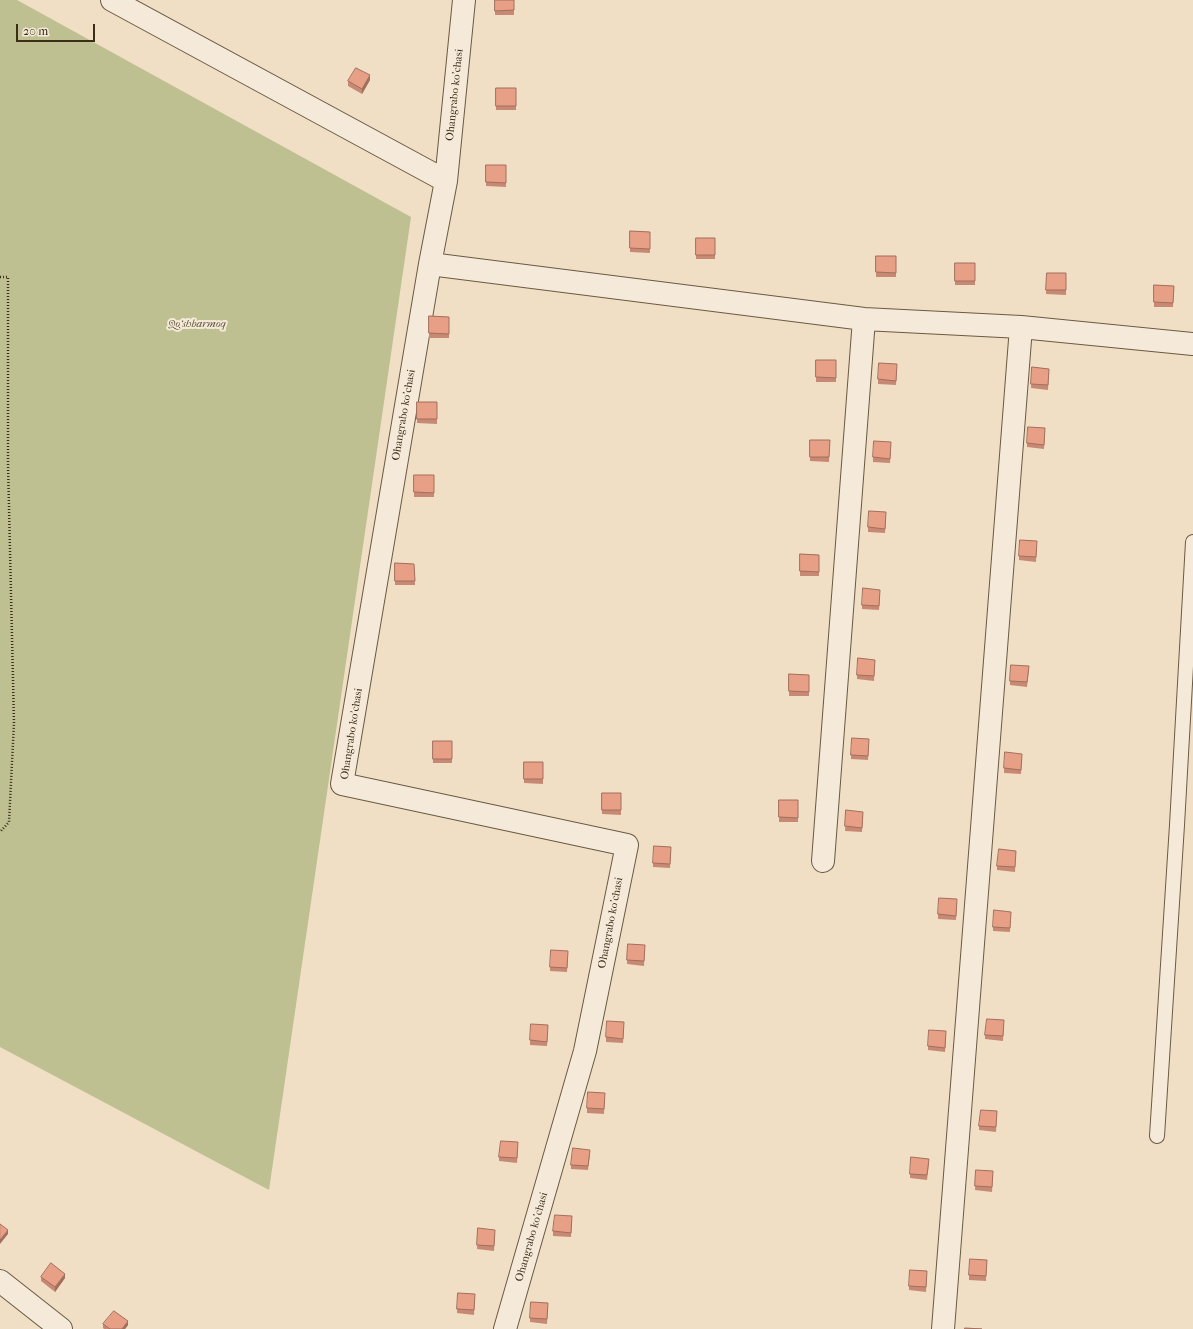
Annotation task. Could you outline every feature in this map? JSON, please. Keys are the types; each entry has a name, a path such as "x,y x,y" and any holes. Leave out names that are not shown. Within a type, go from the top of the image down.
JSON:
{"street":[{"path":"112,0 446,182"},
{"name":"Ohangrabo ko'chasi","path":"464,0 446,182 430,264 342,784 626,845 585,1051 505,1329"},
{"path":"430,264 864,319 1021,327 1193,344"},
{"path":"823,862 864,319"},
{"path":"943,1329 1021,327"},
{"path":"0,1281 62,1329"}],"lane":[{"path":"1157,1136 1193,542"}],"path":[{"path":"0,277 8,277 8,464 14,723 9,822 0,832"}],"green space":[{"name":"Qo‘shbarmoq","path":"0,0 17,0 411,217 269,1190 0,1047"}],"building":[{"path":"495,0 514,0 514,10 495,11"},
{"path":"356,68 370,75 362,89 348,81"},
{"path":"496,88 516,88 516,106 496,106"},
{"path":"486,165 506,165 506,183 486,182"},
{"path":"630,231 650,232 650,249 630,248"},
{"path":"696,238 715,238 715,255 696,255"},
{"path":"876,256 896,256 896,273 876,272"},
{"path":"955,263 975,263 975,281 955,281"},
{"path":"1047,273 1066,273 1066,290 1046,290"},
{"path":"1154,285 1174,286 1173,303 1154,302"},
{"path":"429,316 449,317 449,334 429,333"},
{"path":"816,360 836,360 836,378 816,377"},
{"path":"879,363 897,364 896,381 878,379"},
{"path":"1032,367 1049,369 1048,385 1031,384"},
{"path":"417,402 437,402 437,419 417,419"},
{"path":"1028,427 1045,428 1044,445 1027,443"},
{"path":"810,440 830,440 829,457 810,457"},
{"path":"874,441 891,442 890,459 873,457"},
{"path":"414,475 434,475 434,493 414,492"},
{"path":"869,511 886,512 885,529 868,527"},
{"path":"1020,540 1037,541 1036,557 1019,556"},
{"path":"800,554 819,555 819,572 800,571"},
{"path":"395,563 414,564 415,581 395,581"},
{"path":"863,588 880,590 879,606 862,605"},
{"path":"858,658 875,660 874,676 857,675"},
{"path":"1011,665 1029,666 1027,682 1010,681"},
{"path":"789,674 809,675 809,692 789,691"},
{"path":"852,738 869,739 868,756 851,755"},
{"path":"433,741 452,741 452,759 433,759"},
{"path":"1005,752 1022,754 1021,770 1004,768"},
{"path":"524,762 543,762 543,779 524,779"},
{"path":"602,793 621,793 621,810 602,810"},
{"path":"779,800 798,800 798,818 779,817"},
{"path":"846,810 863,812 862,828 845,826"},
{"path":"654,846 671,847 670,864 653,863"},
{"path":"999,849 1016,851 1015,867 997,866"},
{"path":"939,898 957,899 956,916 938,914"},
{"path":"994,910 1011,912 1010,928 993,927"},
{"path":"628,944 645,945 644,961 627,960"},
{"path":"551,950 568,951 567,968 550,967"},
{"path":"987,1019 1004,1020 1003,1036 985,1035"},
{"path":"607,1021 624,1022 623,1039 606,1037"},
{"path":"531,1024 548,1025 547,1042 530,1040"},
{"path":"929,1030 946,1031 945,1048 928,1046"},
{"path":"588,1092 605,1093 604,1109 587,1108"},
{"path":"981,1110 997,1111 996,1127 979,1126"},
{"path":"501,1141 518,1142 517,1158 499,1157"},
{"path":"573,1148 590,1150 588,1166 571,1165"},
{"path":"911,1157 929,1159 927,1175 910,1174"},
{"path":"976,1170 993,1171 992,1187 975,1186"},
{"path":"555,1215 572,1216 571,1233 553,1231"},
{"path":"0,1224 8,1230 0,1240"},
{"path":"478,1228 495,1230 494,1246 477,1245"},
{"path":"970,1259 987,1260 986,1276 969,1275"},
{"path":"51,1263 65,1274 55,1287 41,1277"},
{"path":"910,1270 927,1271 926,1287 909,1286"},
{"path":"458,1293 475,1294 474,1310 457,1309"},
{"path":"531,1302 548,1303 547,1319 530,1318"},
{"path":"114,1311 128,1321 122,1329 110,1329 103,1324"}]}
